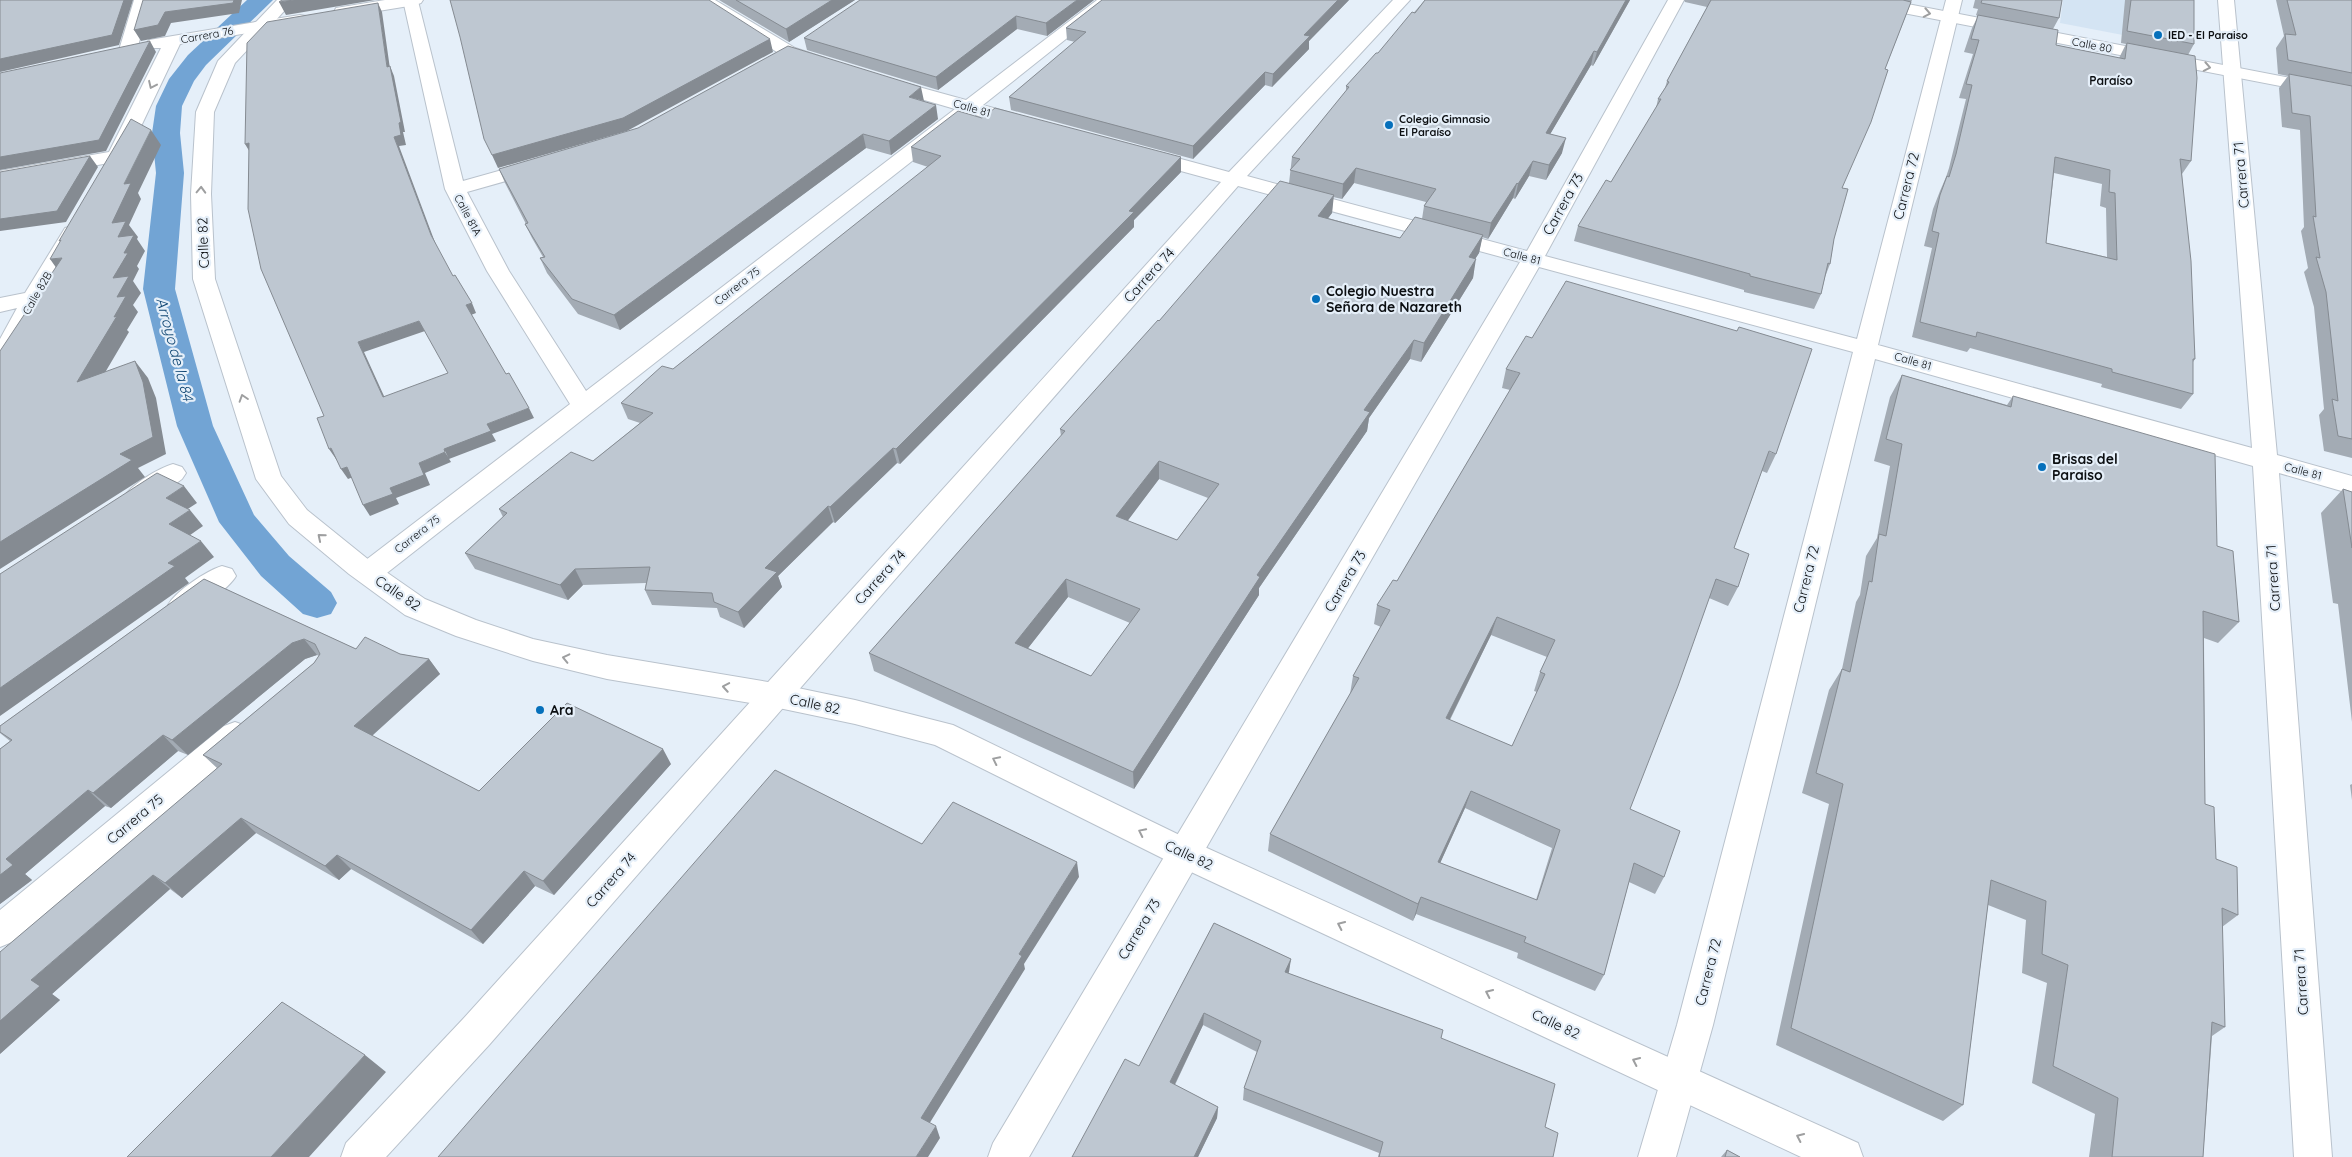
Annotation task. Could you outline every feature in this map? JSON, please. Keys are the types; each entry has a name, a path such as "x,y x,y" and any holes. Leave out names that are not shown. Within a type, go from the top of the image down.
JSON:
{"street":[{"path":"128,50 142,0"},
{"name":"Calle 82","path":"286,0 253,27 227,61 205,112 201,194 204,278 269,479 298,517 368,573 415,606 466,628 533,650 607,667 774,695 942,734 1186,854 1844,1157"},
{"name":"Carrera 76","path":"110,54 201,35 415,0"},
{"path":"704,0 789,51 836,68"},
{"name":"Carrera 75","path":"368,573 1108,0"},
{"name":"Carrera 74","path":"360,1157 476,1032 1234,179 1402,0"},
{"name":"Carrera 73","path":"1007,1157 1147,914 1186,854 1533,259 1676,0"},
{"name":"Calle 80","path":"1862,0 1952,9 2232,72 2352,95"},
{"name":"Carrera 71","path":"2226,0 2265,460 2313,1157"},
{"name":"Calle 81A","path":"410,1 455,189 498,271 583,406"},
{"name":"Carrera 72","path":"1657,1157 1695,1025 1864,348 1952,9"},
{"path":"103,181 118,156 173,41"},
{"name":"Calle 81","path":"864,76 1045,128"},
{"name":"Calle 81","path":"1122,149 1864,348 2352,484"},
{"path":"0,178 118,156"},
{"path":"455,189 550,162"},
{"name":"Calle 82B","path":"0,361 33,298 83,214"},
{"path":"0,305 33,298"},
{"path":"115,511 173,473"},
{"path":"159,622 222,576"},
{"name":"Carrera 75","path":"0,931 256,719"}],"shaded area":[{"name":"IED - El Paraiso","path":"2063,0 2128,0 2191,48 2060,23"}],"building":[{"path":"0,0 124,0 112,35 0,59"},
{"path":"143,0 234,0 233,3 165,12 158,25 134,30"},
{"path":"450,0 709,0 770,39 623,118 492,155 484,139"},
{"path":"736,0 832,0 786,29"},
{"path":"860,0 1077,0 1046,23 1016,16 936,77 804,38"},
{"path":"1102,0 1338,0 1304,35 1310,36 1273,74 1265,72 1193,146 1009,97 1086,32 1066,28"},
{"path":"1425,0 1626,0 1597,52 1594,51 1546,133 1566,138 1549,165 1533,161 1491,223 1424,206 1436,189 1356,168 1343,184 1290,170 1300,159 1292,157 1349,87 1346,86"},
{"path":"1711,0 1903,0 1911,2 1885,69 1888,70 1871,122 1842,188 1848,189 1821,294 1750,276 1750,274 1578,226 1606,180 1611,182 1661,99 1658,99 1669,82 1667,81"},
{"path":"1982,0 2062,0 2059,18 1981,3"},
{"path":"2131,0 2194,0 2194,44 2127,31"},
{"path":"2287,0 2352,0 2352,73 2288,60 2285,34 2296,35"},
{"path":"378,3 387,67 390,66 401,122 399,123 401,135 394,137 431,235 453,276 455,275 472,303 466,305 506,374 509,373 529,408 487,424 491,431 444,449 445,452 419,463 424,475 390,488 393,494 363,505 347,467 341,469 331,448 329,449 317,418 324,416 261,269 248,209 249,143 245,144 247,43 267,22","holes":["419,321 448,373 383,397 358,342"]},
{"path":"1978,15 2058,30 2056,45 2125,59 2127,43 2195,56 2197,78 2191,161 2180,159 2191,261 2195,359 2193,359 2193,394 2112,372 2112,369 1977,332 1976,337 1920,322 1939,233 1932,231 1940,195 1947,176 1949,177 1956,154 1972,85 1966,84 1979,40 1971,39","holes":["2055,157 2110,170 2109,192 2115,193 2117,260 2046,243"]},
{"path":"150,41 99,140 0,157 0,73"},
{"path":"788,46 921,87 909,97 936,105 889,141 863,134 614,315 572,299 540,258 545,257 525,224 528,223 499,169 638,128"},
{"path":"2289,74 2352,86 2352,439 2338,436 2332,399 2338,401 2326,292 2316,257 2320,258 2313,216 2316,217 2310,116 2292,113"},
{"path":"995,108 1181,157 1129,211 1134,212 896,449 893,448 830,507 828,506 765,568 777,572 738,612 714,602 712,593 645,590 650,567 575,569 560,585 465,553 507,513 499,509 571,452 593,461 653,413 621,403 662,366 673,369 941,156 911,147 958,111 982,118"},
{"path":"131,119 151,130 124,184 131,183 112,223 126,221 118,237 134,235 124,253 128,253 113,278 129,276 117,297 126,296 114,317 117,316 77,382 135,361 143,382 153,437 120,454 132,460 0,542 0,351 62,258 50,259"},
{"path":"90,156 57,211 0,219 0,172"},
{"path":"1280,181 1334,195 1318,216 1400,238 1415,217 1483,235 1469,257 1476,259 1424,343 1414,340 1364,410 1370,412 1257,575 1260,577 1133,772 869,653 1065,431 1060,429 1159,321","holes":["1159,461 1219,484 1177,540 1116,516","1066,579 1140,609 1091,676 1015,643"]},
{"path":"1566,281 1737,331 1739,327 1812,349 1776,454 1769,451 1734,548 1749,554 1738,587 1716,579 1678,686 1630,809 1680,831 1664,877 1634,863 1604,975 1524,942 1526,937 1421,897 1418,904 1270,834 1359,678 1353,676 1390,610 1377,605 1393,580 1397,581 1520,373 1506,369 1526,336 1532,338","holes":["1497,617 1555,640 1540,672 1545,674 1512,746 1446,718","1471,791 1560,830 1537,900 1438,862"]},
{"path":"1902,375 2011,407 2013,396 2215,454 2217,546 2233,551 2239,622 2203,611 2205,804 2214,807 2216,859 2237,867 2238,915 2222,908 2225,1027 2212,1022 2203,1157 2112,1157 2118,1098 2053,1066 2068,965 2042,954 2046,901 1991,880 1963,1105 1791,1028 1843,784 1816,773 1842,669 1850,672 1869,581 1872,582 1879,534 1886,536 1902,444 1886,439"},
{"path":"157,473 184,486 166,498 190,510 169,524 201,541 168,563 175,566 0,688 0,574"},
{"path":"2343,489 2352,492 2352,548"},
{"path":"204,579 356,649 365,637 400,654 429,659 354,726 479,791 567,703 663,749 543,881 524,871 471,930 337,855 325,866 241,818 165,883 153,875 31,980 40,986 0,1021 0,952 222,764 203,755 314,663 320,654 315,644 304,639 292,643 172,740 163,735 93,793 88,790 6,859 13,865 0,875 0,749 12,740 0,732 0,726"},
{"path":"775,770 922,844 953,802 1077,862 1019,954 1022,956 921,1118 936,1126 916,1157 438,1157"},
{"path":"1214,923 1291,959 1285,972 1443,1030 1441,1038 1555,1084 1545,1127 1558,1133 1553,1157 1379,1157 1383,1142 1244,1088 1261,1041 1204,1013 1170,1082 1218,1107 1194,1157 1072,1157 1125,1059 1139,1066"},
{"path":"282,1002 365,1055 271,1157 127,1157"},
{"path":"1727,1150 1740,1157 1725,1157"}],"waterway":[{"name":"Arroyo de la 84","path":"261,0 197,60 182,79 169,106 166,133 170,173 159,289 195,426 238,522 275,566 317,603"}],"place":[{"name":"IED - El Paraiso","path":"2158,35"},
{"name":"Colegio Gimnasio El Paraíso","path":"1389,125"},
{"name":"Colegio Nuestra Señora de Nazareth","path":"1316,299"},
{"name":"Brisas del Paraiso","path":"2042,467"},
{"name":"Ara","path":"540,710"}],"district":[{"name":"Paraíso","path":"2111,80"}]}
